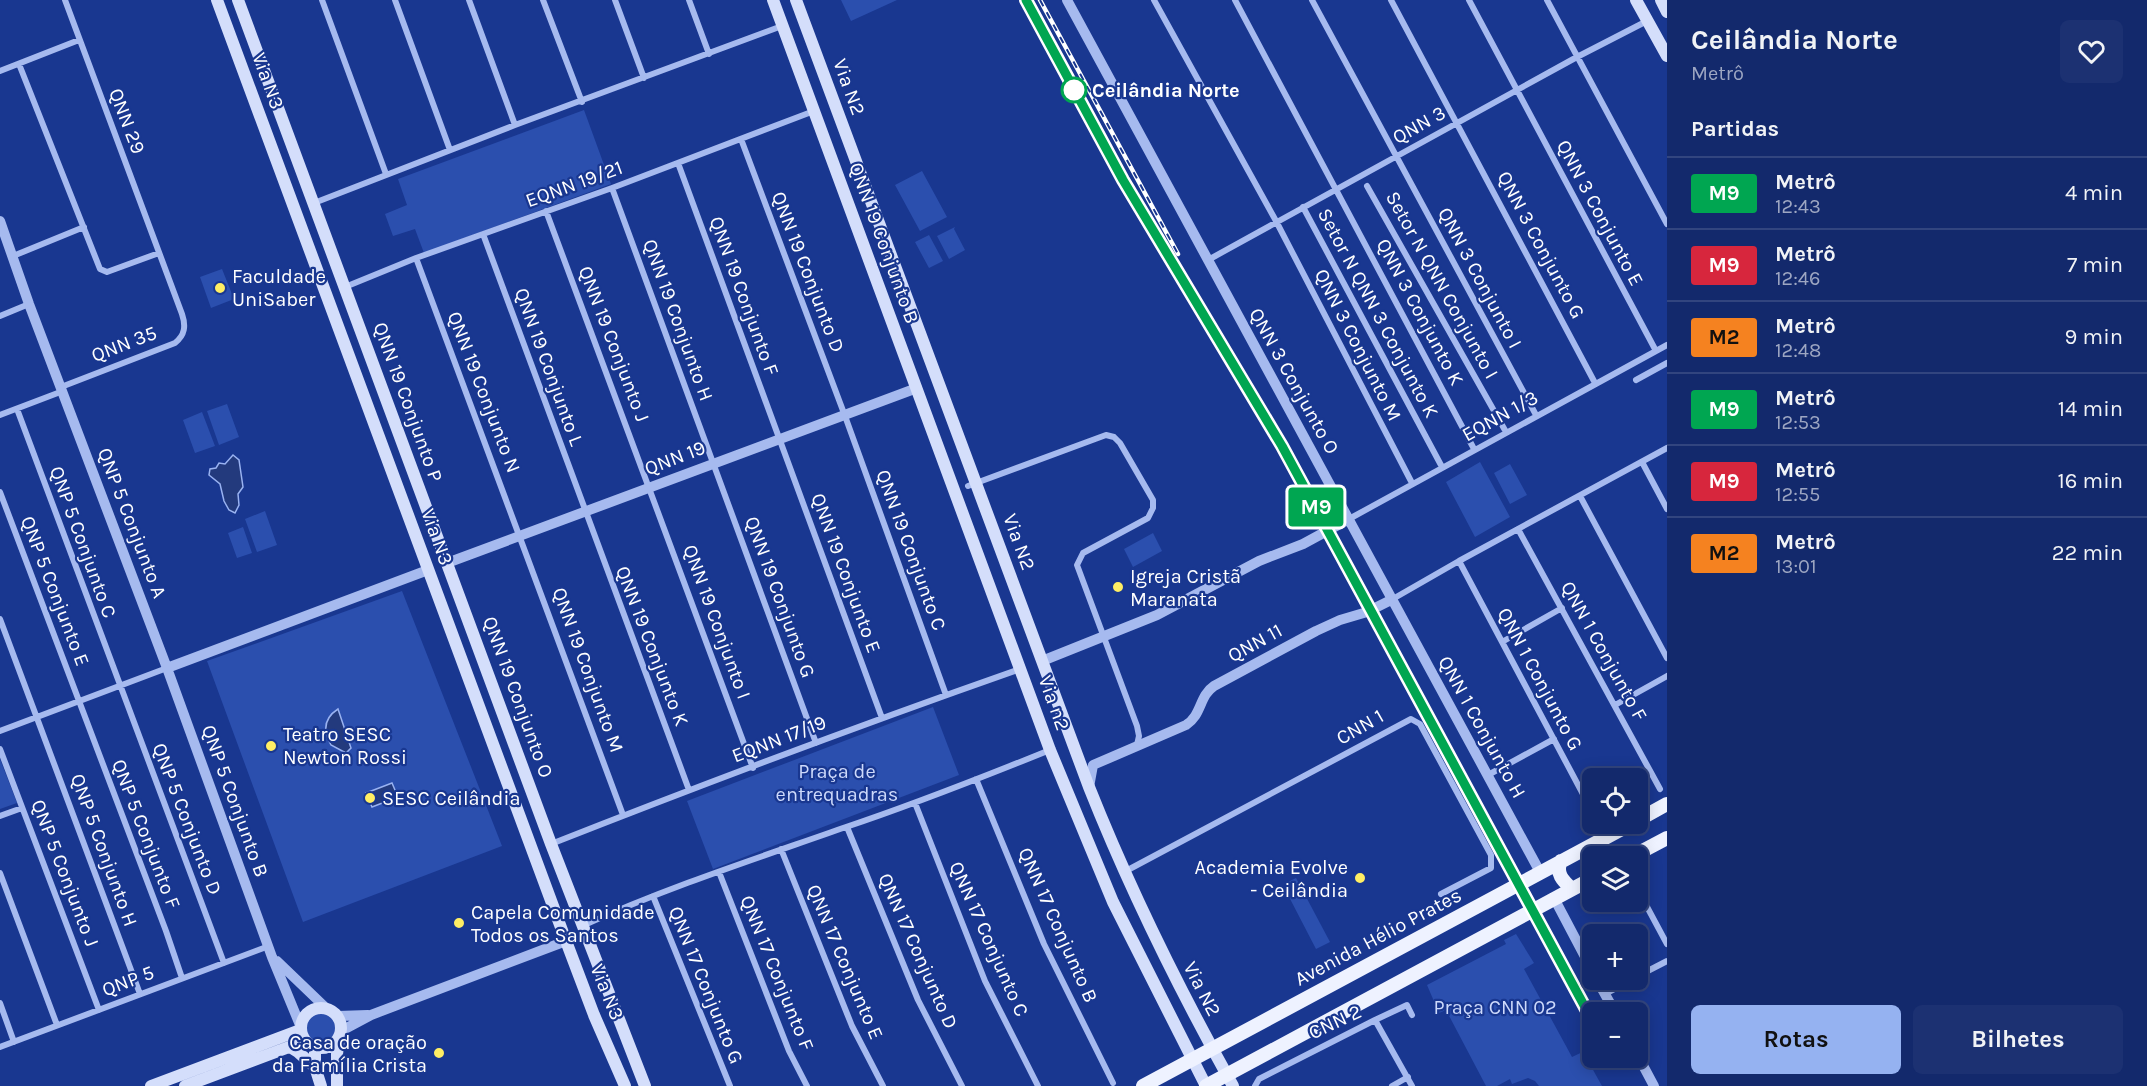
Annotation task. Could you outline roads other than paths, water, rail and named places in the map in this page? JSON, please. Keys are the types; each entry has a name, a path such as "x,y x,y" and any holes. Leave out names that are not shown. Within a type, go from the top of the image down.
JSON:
{"main road":[{"path":"219,0 243,54 253,55 256,47"},
{"name":"Via N3","path":"219,0 566,941 594,1015 625,1086"},
{"path":"238,0 345,287"},
{"name":"Via N2","path":"773,0 814,111"},
{"name":"Via N2","path":"796,0 967,458 971,487 991,539 1012,582 1089,787 1124,872 1166,960 1230,1081"},
{"path":"1636,0 1667,56"},
{"path":"246,78 250,69 259,72 297,174 313,199"},
{"name":"QNN 19 Conjunto B","path":"814,111 917,390"},
{"path":"819,124 840,165 858,213 862,216 869,215 871,211 868,192"},
{"path":"864,243 862,228 867,225 875,226 893,278 911,310"},
{"name":"QNN 19 Conjunto P","path":"345,287 447,563"},
{"path":"335,319 354,354 370,396 375,399 379,398 382,389"},
{"path":"917,390 935,420 955,474 963,475 968,470 967,458"},
{"name":"Via n2","path":"917,390 1050,750"},
{"path":"372,419 378,410 383,410 387,414 404,463 417,483"},
{"path":"959,503 959,489 972,484"},
{"name":"QNN 19 Conjunto O","path":"447,563 551,844"},
{"path":"435,589 451,615 489,717 492,721 497,722 502,718 502,713"},
{"path":"492,743 492,738 496,734 501,733 506,736 543,838 559,865"},
{"name":"Via N2","path":"1050,750 1113,902 1206,1086"},
{"path":"1066,790 1108,874 1118,871 1117,856"},
{"path":"1648,814 1667,804"},
{"name":"Avenida Hélio Prates","path":"1143,1086 1612,834"},
{"path":"1648,848 1667,838"},
{"path":"551,844 645,1086"},
{"path":"1561,861 1558,867 1560,874 1572,889"},
{"path":"1113,902 1112,887 1118,882 1122,883 1148,936 1166,960"},
{"path":"1206,1086 1230,1081 1582,884"},
{"path":"321,1086 305,1036 303,1018 313,1009 326,1008 338,1017 341,1024 337,1054 338,1086"},
{"path":"594,1015 630,1086"},
{"path":"151,1086 305,1036 328,1047 340,1035"},
{"path":"185,1086 290,1047 305,1036"},
{"path":"290,1047 315,1067"}],"street":[{"name":"QNN 29","path":"65,0 159,253"},
{"path":"322,0 386,174"},
{"path":"395,0 450,150"},
{"path":"469,0 516,125"},
{"path":"543,0 582,102"},
{"path":"615,0 644,78"},
{"path":"689,0 709,54"},
{"name":"QNN 3 Conjunto O","path":"1067,0 1349,519"},
{"name":"QNN 3 Conjunto M","path":"1154,0 1276,221 1412,483"},
{"name":"QNN 3 Conjunto K","path":"1235,0 1474,449"},
{"name":"QNN 3 Conjunto I","path":"1312,0 1536,415"},
{"name":"QNN 3 Conjunto G","path":"1391,0 1595,383"},
{"name":"QNN 3 Conjunto E","path":"1469,0 1656,351"},
{"path":"1547,0 1667,224"},
{"name":"QNN 3","path":"1208,260 1516,90 1647,21"},
{"path":"313,199 582,102 783,26"},
{"path":"0,71 79,40"},
{"path":"19,64 100,269 105,273 159,253"},
{"name":"EQNN 19/21","path":"345,287 416,258 612,188 814,111"},
{"name":"QNN 19 Conjunto D","path":"741,139 845,416"},
{"name":"QNN 19 Conjunto F","path":"678,163 779,440"},
{"name":"Setor N QNN Conjunto I","path":"1367,186 1506,432"},
{"name":"QNN 19 Conjunto H","path":"612,188 713,463"},
{"name":"Setor N QNN 3 Conjunto K","path":"1303,207 1442,467"},
{"name":"QNN 19 Conjunto J","path":"546,211 650,487"},
{"name":"QNP 5 Conjunto A","path":"0,221 29,304 167,668"},
{"path":"13,256 84,227"},
{"name":"QNN 19 Conjunto L","path":"483,234 585,512"},
{"name":"QNN 35","path":"62,389 174,344 178,340 184,327 184,320 159,253"},
{"name":"QNN 19 Conjunto N","path":"416,258 521,537"},
{"path":"0,316 29,304"},
{"name":"EQNN 1/3","path":"1349,519 1667,345"},
{"path":"1636,380 1667,363"},
{"path":"0,415 62,389"},
{"name":"QNN 19","path":"447,563 713,463 917,390"},
{"name":"QNP 5 Conjunto C","path":"16,409 119,686"},
{"name":"QNN 19 Conjunto C","path":"845,416 946,695"},
{"path":"972,484 1107,435 1117,439 1153,500 1153,508 1148,518 1083,553 1078,569 1138,729 1137,745"},
{"name":"QNN 19 Conjunto E","path":"779,440 882,718"},
{"path":"1042,661 1157,615 1259,561 1303,544 1349,519 1391,600 1458,561 1667,448"},
{"path":"1642,462 1667,509"},
{"name":"QNN 19 Conjunto G","path":"713,463 816,743"},
{"name":"QNN 19 Conjunto I","path":"650,487 753,768"},
{"name":"QNP 5 Conjunto E","path":"0,492 78,701"},
{"path":"1580,496 1667,658"},
{"name":"QNN 19 Conjunto K","path":"585,512 689,790"},
{"name":"QNN 1 Conjunto F","path":"1518,529 1660,789"},
{"name":"QNN 19 Conjunto M","path":"521,537 623,815"},
{"name":"QNN 1 Conjunto G","path":"1458,561 1582,792"},
{"path":"0,731 428,570"},
{"name":"QNN 11","path":"1089,787 1093,765 1190,722 1197,715 1205,693 1214,686 1316,631 1340,620 1367,612 1391,600"},
{"name":"QNN 1 Conjunto H","path":"1391,600 1540,872"},
{"path":"1502,642 1562,608"},
{"name":"QNP 5 Conjunto H","path":"0,619 140,994"},
{"name":"QNP 5 Conjunto B","path":"167,668 270,952 305,1036"},
{"name":"EQNN 17/19","path":"551,844 882,718 1021,669"},
{"path":"1615,705 1667,676"},
{"name":"QNP 5 Conjunto D","path":"119,686 224,963"},
{"name":"QNP 5 Conjunto F","path":"78,701 182,978"},
{"name":"CNN 1","path":"1124,872 1411,719 1420,724 1491,855 1491,868 1441,894"},
{"path":"1488,776 1554,740"},
{"name":"QNP 5 Conjunto J","path":"0,749 99,1010"},
{"path":"582,926 652,896 915,803 1050,750"},
{"name":"QNN 17 Conjunto B","path":"976,779 1044,944 1113,1083"},
{"name":"QNN 17 Conjunto C","path":"915,803 985,981 1038,1086"},
{"path":"0,816 22,808"},
{"name":"QNN 17 Conjunto D","path":"847,827 918,1000 962,1086"},
{"name":"QNN 17 Conjunto E","path":"780,849 852,1026 884,1086"},
{"name":"QNN 17 Conjunto F","path":"719,872 789,1051 807,1086"},
{"path":"0,873 57,1025"},
{"name":"QNN 17 Conjunto G","path":"652,896 730,1086"},
{"path":"1554,898 1582,951"},
{"path":"1648,909 1667,944"},
{"path":"340,1035 371,1015 566,941"},
{"path":"270,952 326,1008"},
{"name":"QNP 5","path":"0,1047 224,963 270,952"},
{"path":"1648,971 1667,961"},
{"path":"1603,990 1609,1002"},
{"path":"1605,994 1612,990"},
{"path":"0,1004 14,1042"},
{"path":"1375,1020 1407,1005 1412,1015"},
{"path":"338,1017 371,1015"},
{"name":"CNN 2","path":"1255,1086 1259,1079 1375,1020 1413,1086"},
{"path":"1644,1068 1654,1086"},
{"path":"1392,1086 1408,1077"}],"railway":[{"path":"1026,0 1087,114 1282,446"},
{"path":"1040,0 1178,254"}],"metro line":[{"name":"M9","path":"1026,0 1103,145 1246,381 1361,588 1582,1002"}],"place":[{"name":"Ceilândia Norte","path":"1074,90"},
{"name":"Faculdade UniSaber","path":"220,288"},
{"name":"Igreja Cristã Maranata","path":"1118,587"},
{"name":"Teatro SESC Newton Rossi","path":"271,746"},
{"name":"SESC Ceilândia","path":"370,798"},
{"name":"Academia Evolve - Ceilândia","path":"1360,878"},
{"name":"Capela Comunidade Todos os Santos","path":"459,923"},
{"name":"Casa de oração da Família Crista","path":"439,1053"}],"park label":[{"name":"Praça de entrequadras","path":"837,782"},
{"name":"Praça CNN 02","path":"1495,1007"}]}
